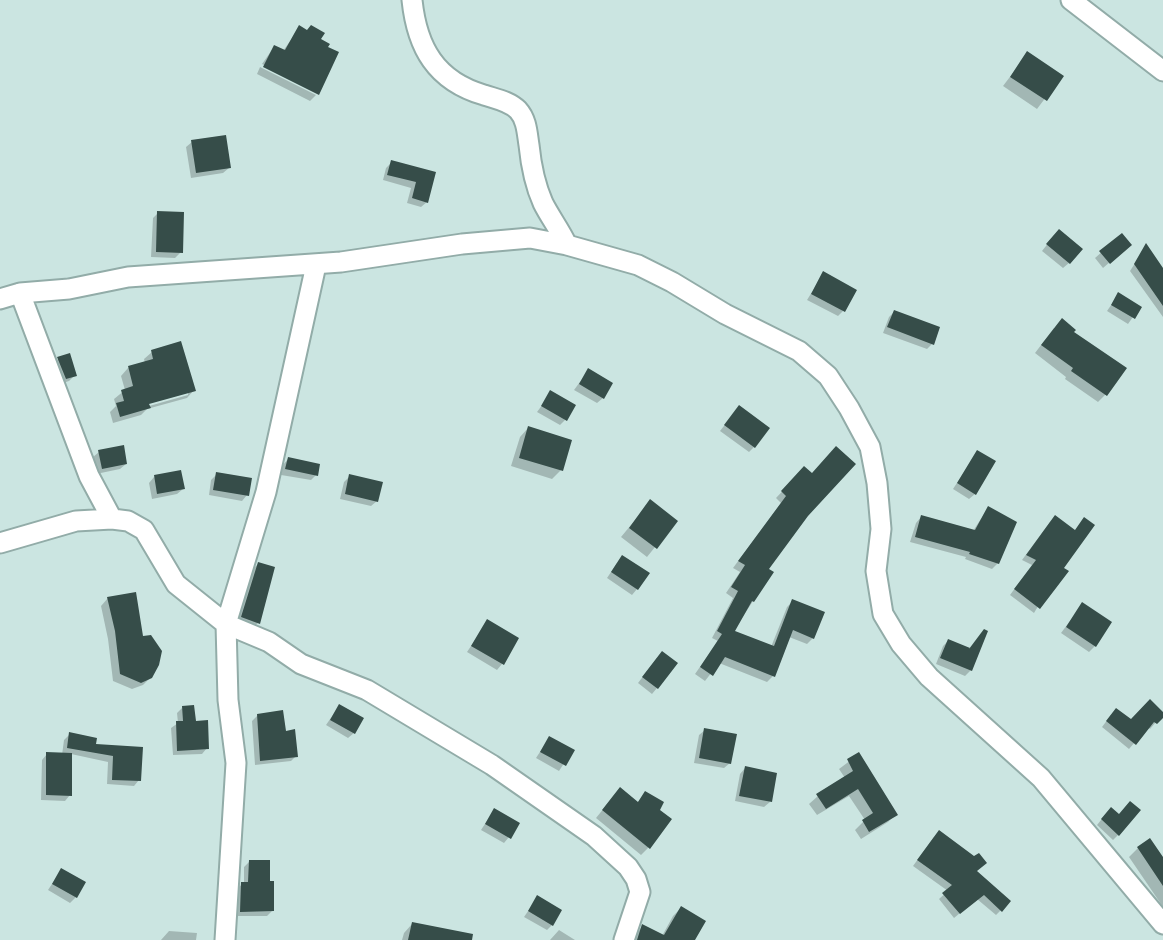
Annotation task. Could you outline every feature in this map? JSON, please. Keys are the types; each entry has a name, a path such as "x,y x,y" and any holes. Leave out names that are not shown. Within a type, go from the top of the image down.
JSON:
{"street":[{"path":"412,0 414,20 426,54 446,78 518,109 526,122 532,169 543,202 567,245"},
{"path":"1071,0 1163,71"},
{"path":"0,299 20,293 69,289 128,278 238,268 316,265 462,243 530,237 638,265 672,282 725,314 799,351 828,376 870,447 877,482 881,529 876,571 883,614 901,644 929,677 1041,778 1163,924"},
{"path":"225,940 236,763 228,699 226,624 266,492 316,265"},
{"path":"20,293 89,476 111,519"},
{"path":"0,543 76,521 128,521 144,530 176,584 226,624 269,642 301,664 368,690 492,765 594,836 628,867 640,892 624,940"}],"building":[{"path":"299,25 307,30 311,25 325,33 321,39 330,44 328,47 339,52 319,95 263,67 274,45 285,50"},
{"path":"1027,51 1064,76 1047,101 1010,77"},
{"path":"226,135 231,168 196,173 191,140"},
{"path":"391,160 436,172 428,203 412,198 416,182 387,175"},
{"path":"157,211 184,212 183,253 156,252"},
{"path":"1059,229 1083,249 1070,264 1046,244"},
{"path":"1122,233 1132,245 1110,264 1099,251"},
{"path":"1146,243 1163,268 1163,306 1134,264"},
{"path":"823,271 857,290 845,312 811,294"},
{"path":"1118,292 1142,307 1135,319 1111,305"},
{"path":"894,310 940,327 934,345 887,327"},
{"path":"1062,318 1076,330 1074,332 1127,368 1107,396 1071,371 1073,368 1041,345"},
{"path":"181,341 196,391 149,404 151,408 120,417 116,403 124,401 121,390 133,386 128,366 153,359 151,350"},
{"path":"70,353 77,376 66,379 57,357"},
{"path":"588,368 613,383 604,399 579,384"},
{"path":"550,390 576,405 567,421 541,406"},
{"path":"739,405 770,428 755,448 724,425"},
{"path":"528,426 572,440 563,471 519,458"},
{"path":"124,445 127,464 102,469 98,450"},
{"path":"836,446 856,464 808,516 769,569 774,572 754,602 752,601 735,631 774,646 792,599 825,612 814,639 793,630 775,677 725,657 713,676 700,667 722,634 717,631 738,591 731,587 745,565 738,561 786,496 781,491 804,466 812,473"},
{"path":"977,450 996,461 976,495 957,483"},
{"path":"288,457 320,464 318,476 285,469"},
{"path":"181,470 185,489 157,494 154,475"},
{"path":"216,472 252,478 249,496 213,490"},
{"path":"349,474 383,482 378,502 345,494"},
{"path":"650,499 678,521 657,549 629,528"},
{"path":"988,506 1017,522 999,564 969,554 970,552 915,537 921,515 975,530"},
{"path":"1055,515 1075,530 1084,517 1095,525 1064,568 1069,571 1040,609 1014,589 1036,560 1026,555"},
{"path":"622,555 650,573 638,590 611,572"},
{"path":"258,562 275,567 260,624 241,617"},
{"path":"136,592 143,636 151,635 162,651 152,678 141,683 120,674 115,631 107,597"},
{"path":"1082,602 1112,622 1096,647 1066,627"},
{"path":"487,619 519,638 504,665 471,646"},
{"path":"984,629 988,631 972,671 940,658 948,639 970,648"},
{"path":"662,651 678,663 658,689 642,677"},
{"path":"1150,699 1163,712 1163,718 1157,724 1154,722 1136,745 1106,721 1116,708 1131,719"},
{"path":"339,704 364,718 355,734 330,720"},
{"path":"194,705 196,721 208,720 209,749 177,751 176,721 183,721 182,706"},
{"path":"283,710 286,731 295,729 298,757 260,761 257,714"},
{"path":"704,728 737,734 731,764 699,758"},
{"path":"69,732 97,738 96,744 143,747 141,781 112,780 113,756 67,748"},
{"path":"549,736 575,750 566,766 540,752"},
{"path":"46,752 72,753 72,796 46,795"},
{"path":"859,752 898,815 869,832 862,820 873,813 858,789 826,809 816,794 853,771 847,759"},
{"path":"745,766 777,773 772,802 739,796"},
{"path":"620,787 638,802 645,791 664,802 660,810 672,819 650,849 602,810"},
{"path":"1130,801 1141,810 1119,836 1101,819 1111,807 1119,814"},
{"path":"494,808 520,823 511,839 485,824"},
{"path":"939,830 974,856 979,853 987,863 977,871 1011,901 1002,912 984,895 960,914 942,893 952,885 917,860"},
{"path":"1150,838 1163,857 1163,886 1137,847"},
{"path":"249,860 270,860 270,881 274,881 274,911 240,912 241,882 248,882"},
{"path":"61,868 86,882 77,898 52,884"},
{"path":"537,895 562,910 553,926 528,911"},
{"path":"681,906 706,921 695,940 637,940 642,924 664,935"},
{"path":"412,922 473,934 472,940 408,940"}]}
